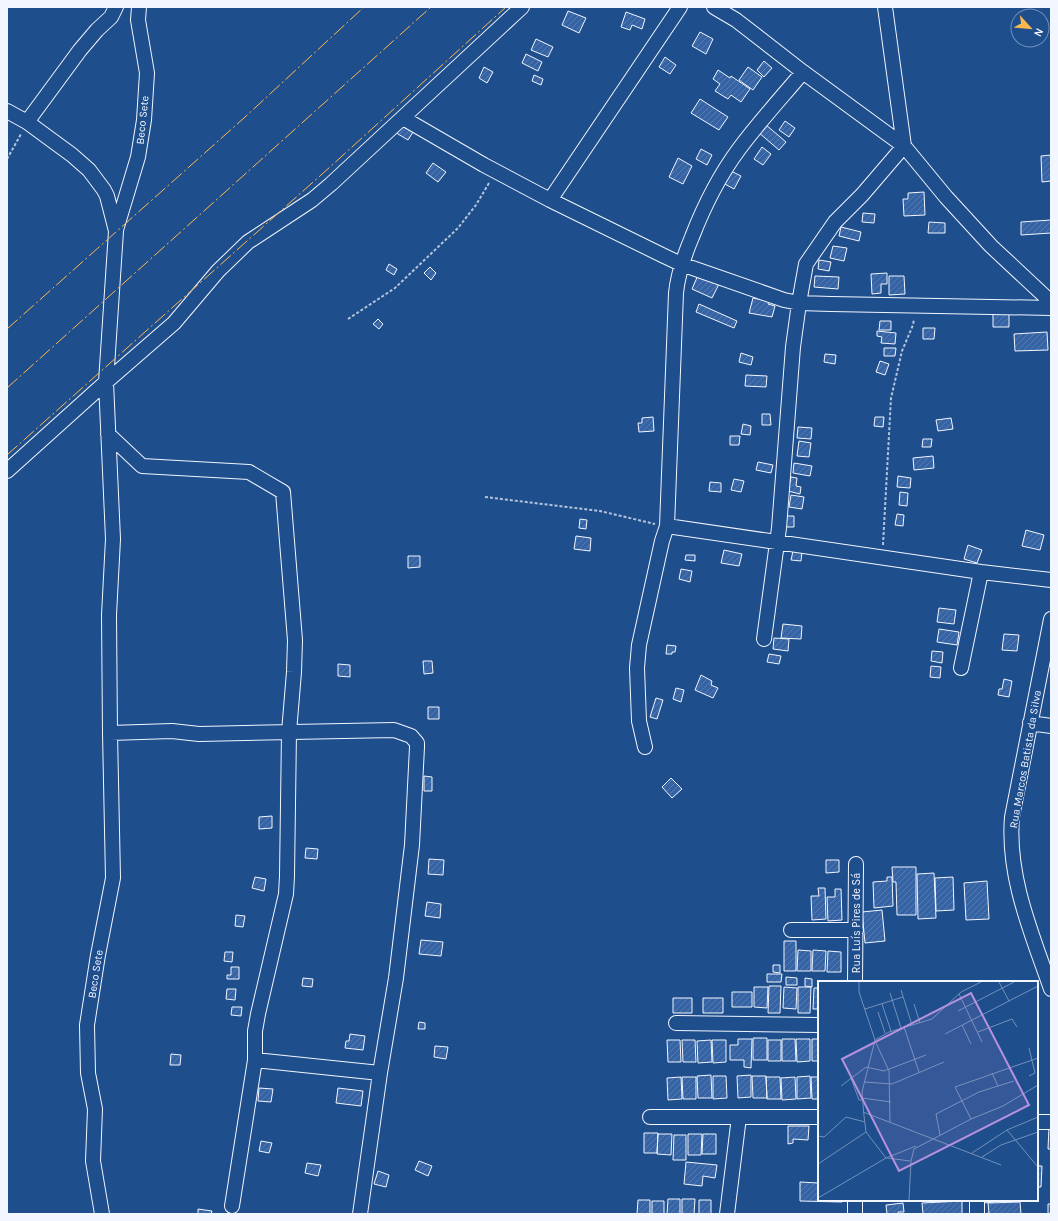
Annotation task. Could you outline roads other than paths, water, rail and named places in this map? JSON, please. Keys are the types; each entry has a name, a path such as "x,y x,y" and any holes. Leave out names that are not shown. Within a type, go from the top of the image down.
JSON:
{"street":[{"path":"27,122 80,50 97,30 111,17 116,7"},
{"name":"Beco Sete","path":"102,1214 93,1160 95,1109 88,1073 87,1024 99,948 113,878 109,615 113,539 106,382 116,231 138,157 144,120 147,73 138,20 140,7"},
{"path":"7,471 174,323 218,271 248,242 312,200 403,118 522,7"},
{"path":"550,200 680,7"},
{"path":"714,7 736,20 803,72 904,146 946,197 986,241 1051,302"},
{"path":"764,639 778,543 793,347 806,264 835,222 862,195 904,146 885,7"},
{"path":"645,747 639,721 637,668 639,645 662,541 667,526 677,279 681,264 701,214 722,174 739,149 803,72"},
{"path":"7,111 27,122 72,155 89,170 97,179 107,196 116,231"},
{"path":"403,118 550,200 681,264 763,293 799,303 1051,308"},
{"path":"108,434 142,466 249,472 284,492 295,640 289,732 286,894 255,1031 255,1060 232,1206"},
{"path":"667,526 981,572 1051,580"},
{"path":"961,668 981,572"},
{"name":"Rua Marcos Batista da Silva","path":"1051,619 1048,654 1030,723 1012,817 1012,847 1015,873 1022,907 1051,989"},
{"path":"1030,723 1051,726"},
{"path":"110,733 172,731 199,734 394,730 408,733 412,736 416,743 417,762 412,844 396,978 380,1073 360,1214"},
{"name":"Rua Luís Pires de Sá","path":"855,981 856,864"},
{"path":"791,930 856,930"},
{"path":"676,1023 818,1025"},
{"path":"255,1060 380,1073"},
{"path":"650,1117 818,1117"},
{"path":"728,1214 739,1117"},
{"path":"1038,1122 1051,1122"},
{"path":"854,1201 855,1214"},
{"path":"977,1201 977,1214"}]}
